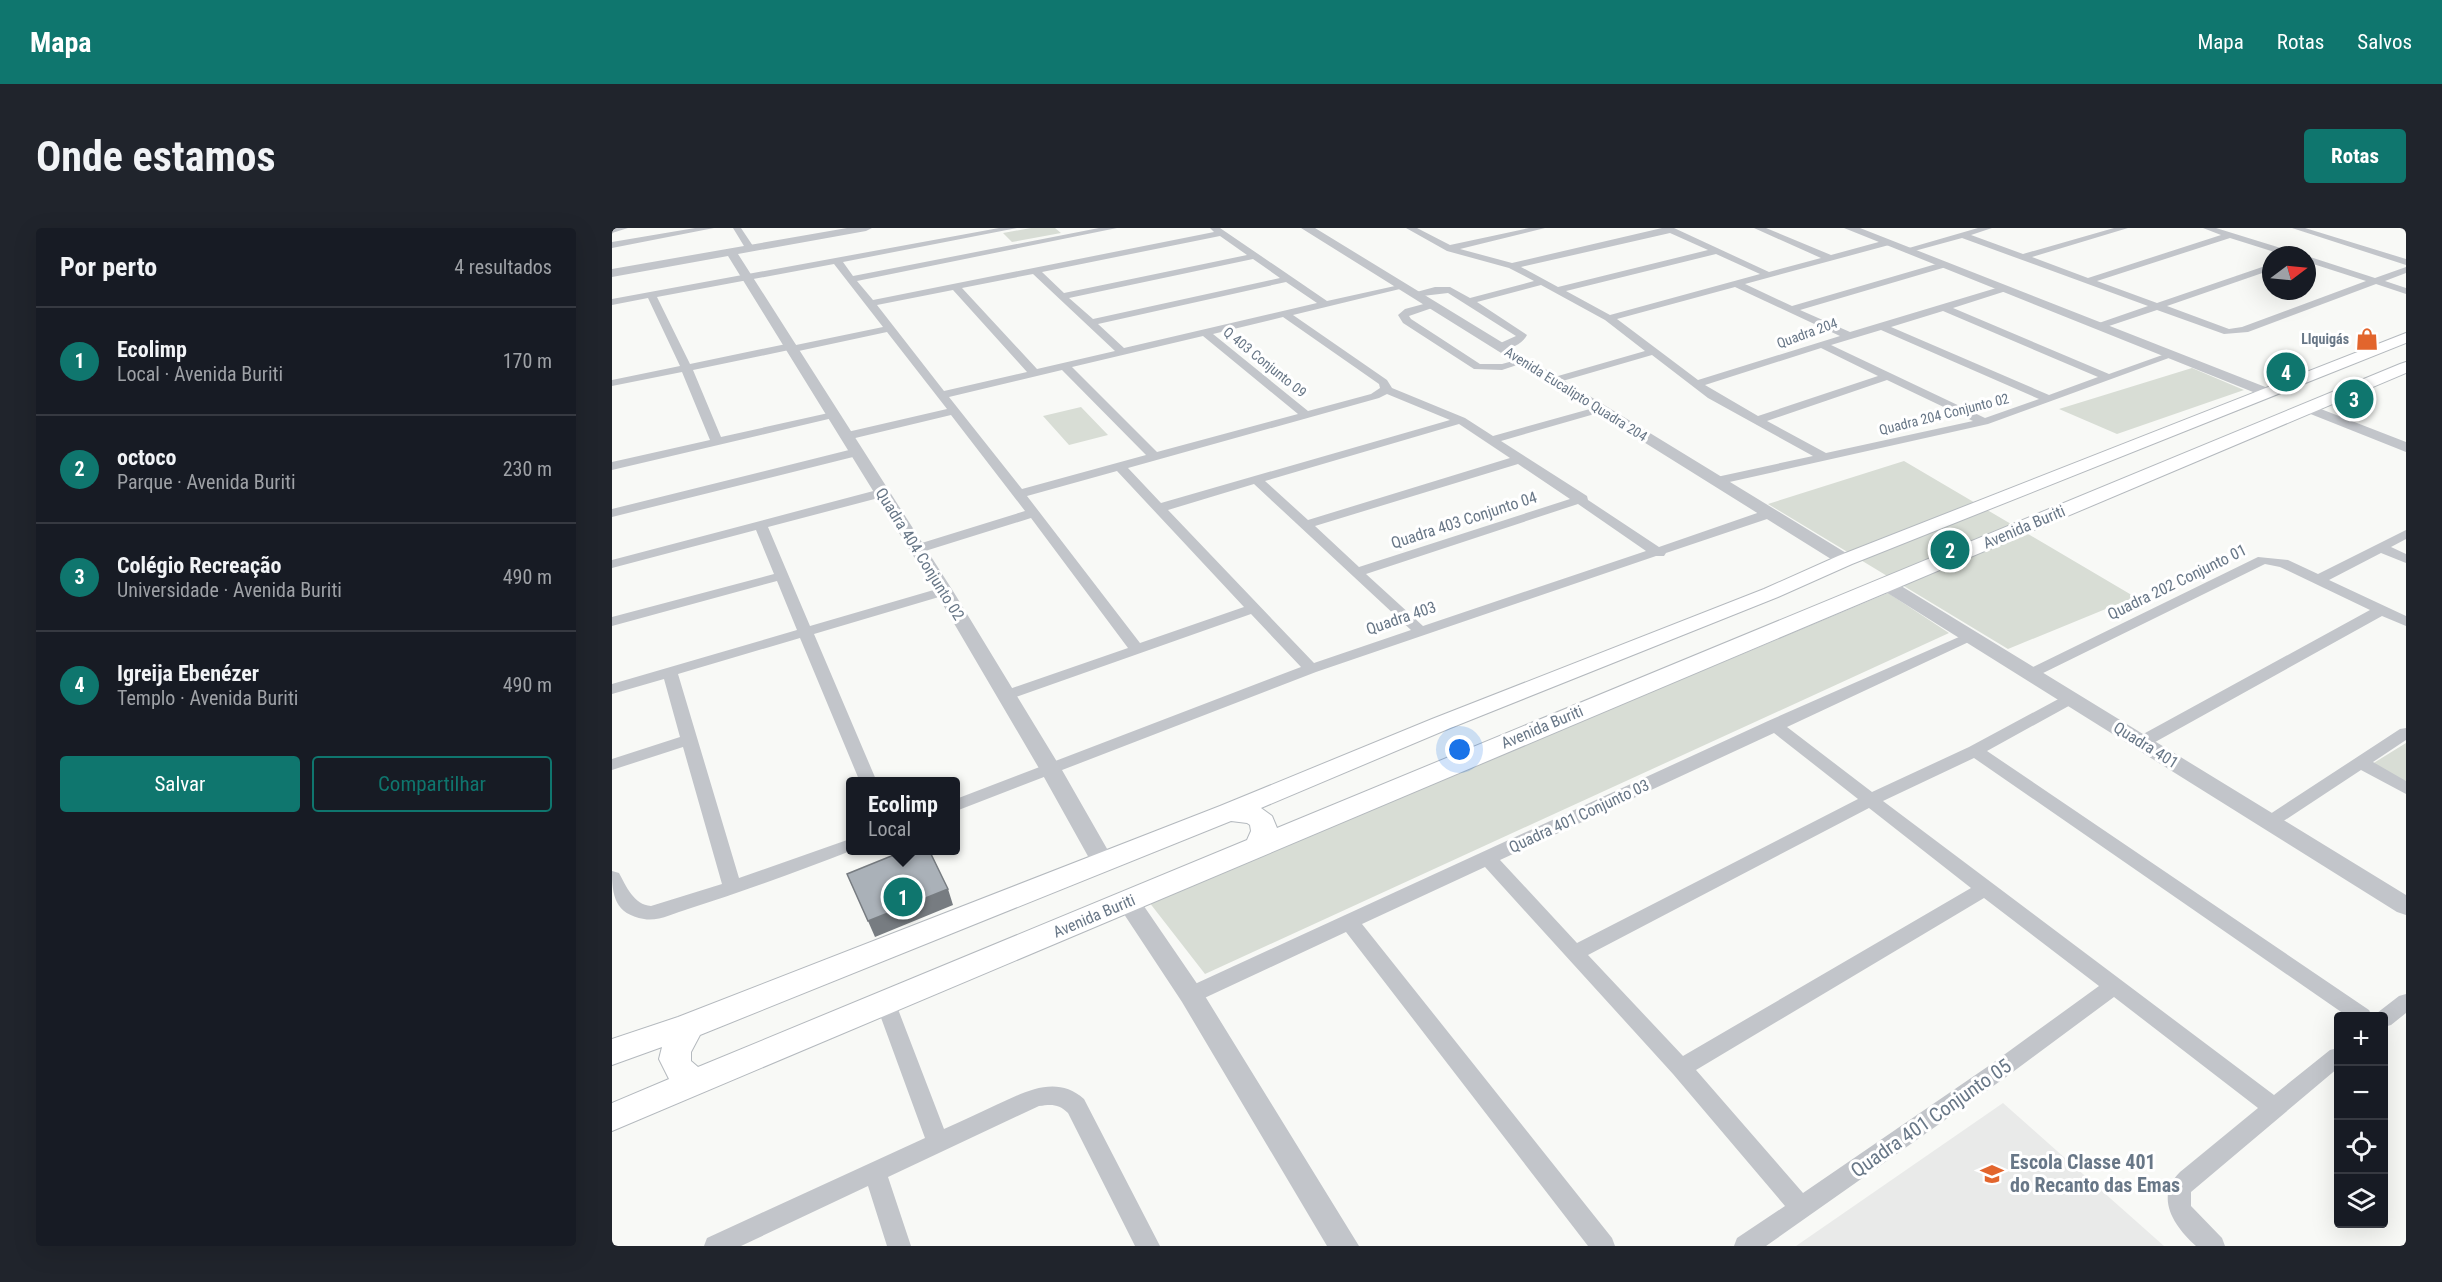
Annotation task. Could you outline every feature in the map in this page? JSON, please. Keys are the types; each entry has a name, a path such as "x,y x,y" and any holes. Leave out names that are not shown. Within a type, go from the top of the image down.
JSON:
{"main road":[{"name":"Avenida Buriti","path":"612,1052 689,1026 1229,812 1440,724 1770,593 1845,560 2406,338"},
{"name":"Avenida Buriti","path":"612,1117 2406,367"},
{"path":"2187,426 2188,433 2198,441 2224,442"},
{"path":"2145,442 2168,443 2176,446 2185,454 2184,460"},
{"path":"1920,532 1948,536 1955,541 1953,556"},
{"path":"1770,593 1768,601 1778,614 1805,617"},
{"path":"1229,812 1254,815 1263,822 1264,831 1257,847"},
{"path":"689,1026 678,1043 674,1060 679,1071 688,1078 700,1081"}],"street":[{"path":"612,230 624,228"},
{"path":"612,245 710,228"},
{"path":"737,228 750,249"},
{"path":"612,273 750,249 830,231 866,228"},
{"path":"945,228 957,238"},
{"path":"612,302 1013,228"},
{"path":"851,279 1113,228"},
{"name":"Avenida Eucalipto Quadra 204","path":"1307,228 1845,560"},
{"path":"1410,228 1450,249 1512,266 1609,318 1695,385 1826,458"},
{"path":"1500,228 1512,234"},
{"path":"1450,249 1541,228"},
{"path":"1758,228 1830,258"},
{"path":"1852,228 2268,393"},
{"path":"1907,250 1988,228"},
{"path":"2023,257 2124,228"},
{"path":"2207,228 2266,246"},
{"path":"2296,228 2406,262"},
{"path":"1512,266 1669,229 1769,275"},
{"path":"869,304 1094,259 1218,230 1325,304"},
{"path":"1962,235 2220,330 2236,332 2406,270"},
{"path":"2088,281 2231,235"},
{"path":"1066,237 1076,244"},
{"path":"1609,318 1886,243"},
{"path":"1558,290 1717,251"},
{"name":"Quadra 404 Conjunto 02","path":"731,252 944,591 1051,770 1102,861"},
{"path":"1085,252 1094,259"},
{"path":"1063,296 1253,256"},
{"path":"837,261 1034,513 1137,650"},
{"path":"2316,262 2406,291"},
{"path":"1792,309 1944,265"},
{"path":"2100,326 2262,270"},
{"path":"1035,271 1122,352"},
{"path":"1092,323 1287,279"},
{"path":"1470,301 1543,282"},
{"name":"Quadra 204","path":"1736,284 1849,336"},
{"path":"942,395 1401,286"},
{"path":"956,287 1034,373"},
{"path":"1849,336 2003,289"},
{"path":"1414,294 1450,290 1522,335 1519,340 1500,347"},
{"path":"651,295 686,367 717,442"},
{"path":"1431,305 1403,315 1407,321 1478,367 1502,366 1524,361"},
{"path":"1945,308 2109,378"},
{"path":"1285,314 1383,382 1386,390"},
{"path":"1883,327 2049,399"},
{"path":"612,382 888,329"},
{"name":"Q 403 Conjunto 09","path":"1206,333 1305,414"},
{"name":"Quadra 204","path":"1695,385 1824,346 1849,336"},
{"path":"1824,346 1984,422"},
{"path":"1555,380 1652,352"},
{"name":"Quadra 204 Conjunto 02","path":"1716,481 1984,422 2172,355"},
{"path":"1065,366 1155,456"},
{"path":"1758,420 1886,377"},
{"path":"1019,494 1375,396 1386,390"},
{"path":"1386,390 1461,420 1582,499 1659,553"},
{"path":"2308,408 2406,447"},
{"path":"1493,440 1601,409"},
{"path":"847,436 954,411"},
{"path":"612,466 833,415"},
{"path":"1159,508 1461,420"},
{"path":"612,513 857,452"},
{"path":"1306,525 1520,459"},
{"path":"1119,466 1311,669"},
{"path":"1257,480 1419,630"},
{"path":"612,564 881,494"},
{"name":"Quadra 403 Conjunto 04","path":"1357,572 1582,499"},
{"path":"917,549 1034,513"},
{"name":"Quadra 403","path":"960,804 1419,630 1659,553 1768,514"},
{"path":"760,525 867,777"},
{"path":"2320,579 2406,534"},
{"path":"2379,547 2406,559"},
{"name":"Quadra 202 Conjunto 01","path":"2030,674 2256,562 2273,560 2283,563 2406,622"},
{"path":"612,622 781,576"},
{"name":"Quadra 401","path":"1887,585 2406,906"},
{"path":"612,689 944,591"},
{"path":"1007,695 1252,609"},
{"path":"2142,742 2382,610"},
{"name":"Quadra 401 Conjunto 03","path":"1191,995 1968,637"},
{"path":"670,672 732,888"},
{"path":"1575,953 1871,800 1975,751 2070,699"},
{"path":"1774,725 2275,1108"},
{"path":"2270,822 2406,733"},
{"path":"612,765 689,740"},
{"path":"1975,751 2355,1012"},
{"path":"2361,763 2406,788"},
{"path":"612,878 631,907 645,914 658,912 732,888 846,845"},
{"path":"1488,859 1681,1068 1801,1208"},
{"path":"1681,1068 1986,889"},
{"path":"1128,902 1191,995 1344,1246"},
{"path":"1350,923 1603,1246"},
{"name":"Quadra 401 Conjunto 05","path":"1746,1246 1998,1071 2114,986"},
{"path":"2388,1016 2406,1002"},
{"path":"886,1004 938,1142"},
{"path":"2213,1246 2190,1226 2178,1204 2180,1189 2193,1174 2334,1059"},
{"path":"716,1246 1036,1097 1055,1094 1069,1098 1076,1106 1148,1246"},
{"path":"875,1173 899,1246"}],"shaded area":[{"path":"1031,228 1055,228 1061,233 1012,242 1003,233"},
{"path":"2192,368 2244,390 2117,434 2059,409"},
{"path":"1081,407 1108,435 1069,445 1043,416"},
{"path":"1904,461 2135,597 2008,649 1768,504"},
{"path":"1888,593 1949,633 1205,974 1149,902"},
{"path":"2406,743 2406,782 2372,764"},
{"name":"Escola Classe 401 do Recanto das Emas","path":"2003,1103 2164,1246 1796,1246"}],"building":[{"path":"894,855 931,855 948,889 868,921 847,874"}],"place":[{"name":"LIquigás","path":"2367,339"},
{"name":"Igreija Ebenézer","path":"2286,372"},
{"name":"Colégio Recreação","path":"2354,399"},
{"name":"octoco","path":"1950,550"},
{"name":"Ecolimp","path":"903,897"},
{"name":"Escola Classe 401 do Recanto das Emas","path":"1992,1174"}]}
